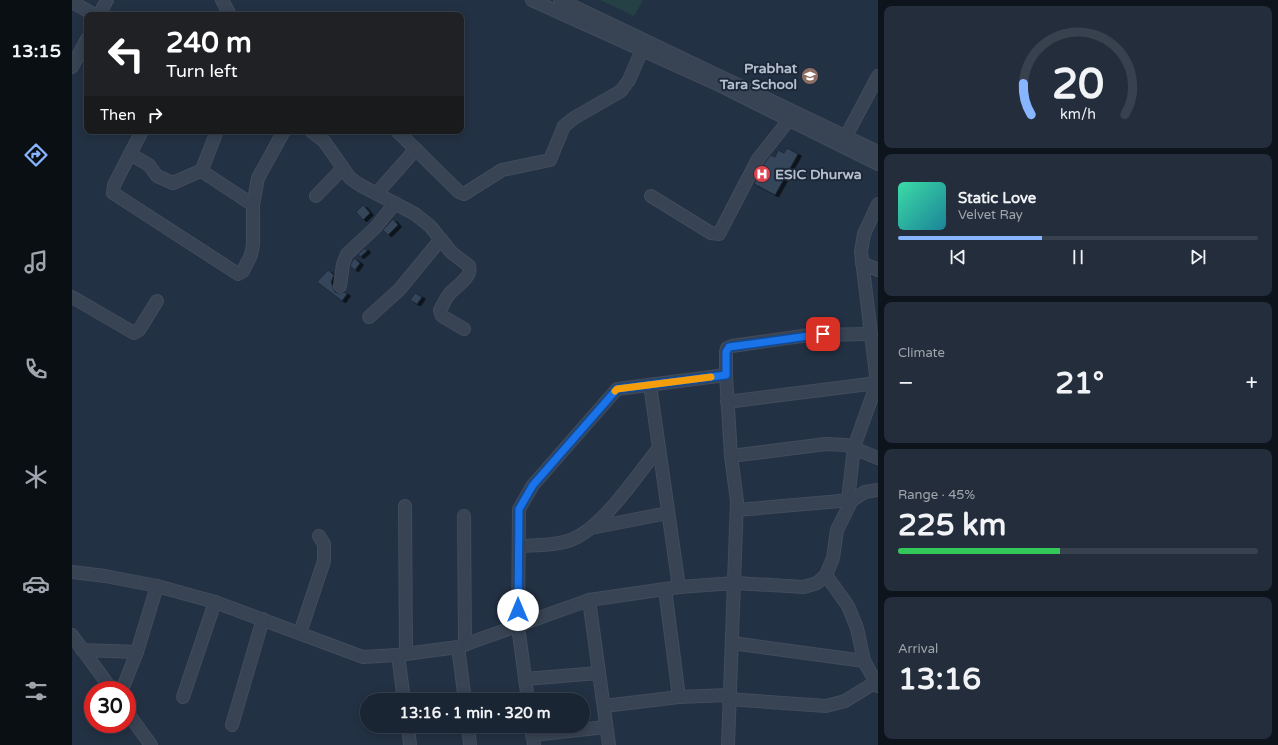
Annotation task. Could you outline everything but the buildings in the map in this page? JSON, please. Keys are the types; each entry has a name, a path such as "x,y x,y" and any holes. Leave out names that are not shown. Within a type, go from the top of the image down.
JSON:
{"street":[{"path":"101,12 107,0"},
{"path":"222,0 228,12"},
{"path":"532,0 713,82 789,120 878,152"},
{"path":"560,0 844,141 878,164"},
{"path":"72,2 90,12"},
{"path":"72,67 84,45"},
{"path":"400,134 462,194 467,193 490,176 502,170 547,162 552,158 561,131 568,122 621,91 629,80 642,50"},
{"path":"844,141 875,90 878,76"},
{"path":"651,196 711,233 719,234 755,164 789,120"},
{"path":"140,134 113,188 114,194 238,274 243,271 252,251 253,206 261,171 282,134"},
{"path":"130,154 149,165 157,176 173,183 201,172 216,134"},
{"path":"315,134 324,141 342,168 355,181 395,202 422,219 451,252 471,268 462,282 448,296 440,310 442,316 464,330"},
{"path":"377,193 416,149"},
{"path":"316,196 342,168"},
{"path":"201,172 253,206"},
{"path":"340,286 343,264 347,254 376,227 395,202"},
{"path":"72,572 105,576 157,586 216,602 363,657 402,654 462,646 589,600 679,587 735,583 804,587 817,583 826,575 833,558 837,530 850,500 854,447 877,379 870,334 862,252 864,234 878,204"},
{"path":"369,317 399,290 441,239"},
{"path":"862,263 878,270"},
{"path":"72,297 134,333 138,330 157,302"},
{"path":"728,745 728,697 735,583 737,510 727,402 727,348 809,335 870,334"},
{"path":"527,693 518,626 519,509 533,485 617,389 726,375"},
{"path":"727,402 877,379"},
{"path":"650,384 679,587"},
{"path":"731,456 826,444 842,444 854,447 878,458"},
{"path":"519,546 568,541 590,529 602,518 659,448"},
{"path":"737,510 850,500 865,492 878,490"},
{"path":"404,693 402,654 405,506"},
{"path":"590,529 668,513"},
{"path":"464,516 462,646 465,693"},
{"path":"300,633 324,561 324,544 319,536"},
{"path":"604,706 679,697 728,697 826,706 845,701 877,684 864,661 853,616 842,596 826,575"},
{"path":"126,681 137,652 157,586"},
{"path":"665,589 679,697"},
{"path":"589,600 609,745"},
{"path":"183,697 216,602"},
{"path":"232,725 263,619"},
{"path":"72,635 105,681"},
{"path":"732,643 864,661"},
{"path":"82,650 137,652"},
{"path":"525,678 599,673"},
{"path":"136,724 151,745"},
{"path":"532,735 606,727"},
{"path":"409,733 410,745"},
{"path":"469,733 470,745"}],"green space":[{"path":"600,0 643,0 634,16"}],"slow traffic":[{"path":"615,391 617,389 650,384 711,377"}],"place":[{"name":"Prabhat Tara School","path":"810,76"},
{"name":"ESIC Dhurwa","path":"762,174"}],"route":[{"path":"518,610 519,509 533,485 617,389 726,375 726,350 729,347 823,334"}]}
